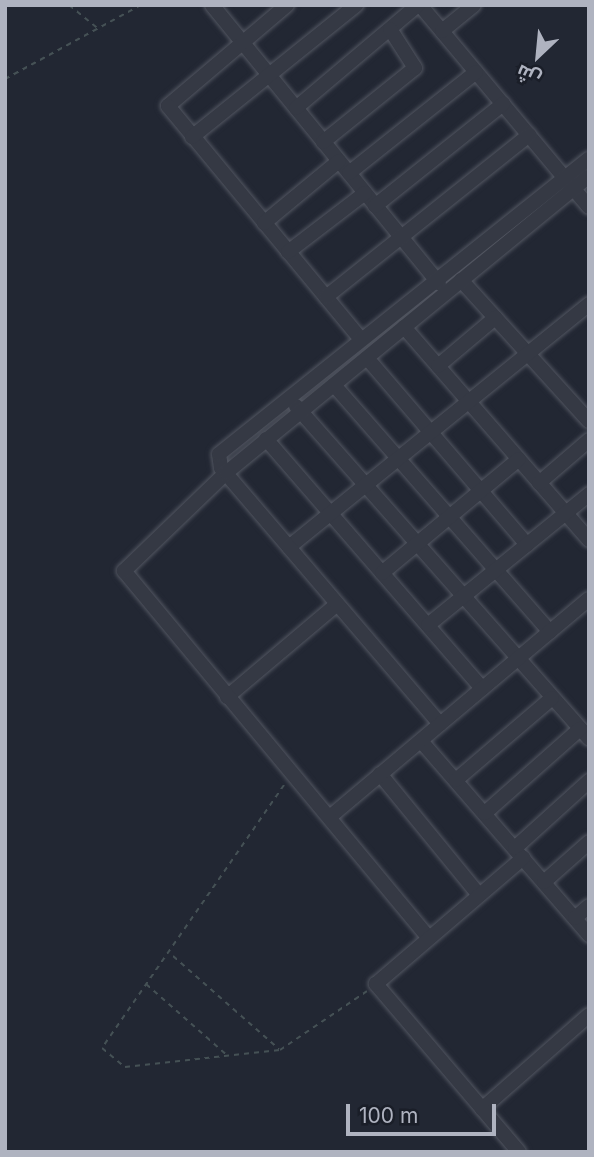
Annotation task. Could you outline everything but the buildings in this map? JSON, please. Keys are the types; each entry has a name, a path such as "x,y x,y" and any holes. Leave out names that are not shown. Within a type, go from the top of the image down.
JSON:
{"street":[{"path":"212,5 446,293"},
{"path":"287,5 168,103 192,137 360,338"},
{"path":"192,137 356,5"},
{"path":"296,108 419,5 589,207"},
{"path":"442,32 474,5"},
{"path":"323,142 415,68 390,29"},
{"path":"349,173 476,72"},
{"path":"375,206 503,104"},
{"path":"326,297 529,135"},
{"path":"428,937 331,816 123,576 226,473 446,293 570,183 589,159"},
{"path":"264,223 339,161"},
{"path":"440,724 219,462 223,449 435,279 570,183 589,176"},
{"path":"288,252 365,193"},
{"path":"461,280 528,354 585,411"},
{"path":"289,547 589,304"},
{"path":"438,366 495,318"},
{"path":"404,327 589,540"},
{"path":"367,358 527,545"},
{"path":"334,385 550,632"},
{"path":"288,396 462,599 586,736 485,813"},
{"path":"266,439 482,688"},
{"path":"539,483 589,440"},
{"path":"382,573 519,459"},
{"path":"428,625 589,494"},
{"path":"331,816 589,599"},
{"path":"227,697 337,604"},
{"path":"456,780 552,698"},
{"path":"421,741 589,935"},
{"path":"380,774 479,895"},
{"path":"519,1152 376,984 479,895 589,781"},
{"path":"544,882 589,842"},
{"path":"575,918 589,906"},
{"path":"482,1109 589,1015"}],"path":[{"path":"69,5 100,30"},
{"path":"5,79 100,30 141,5"},
{"path":"293,772 172,955 146,984 101,1046 117,1063 229,1057 280,1050 376,984"},
{"path":"172,955 280,1050"},
{"path":"146,984 229,1057"}]}
